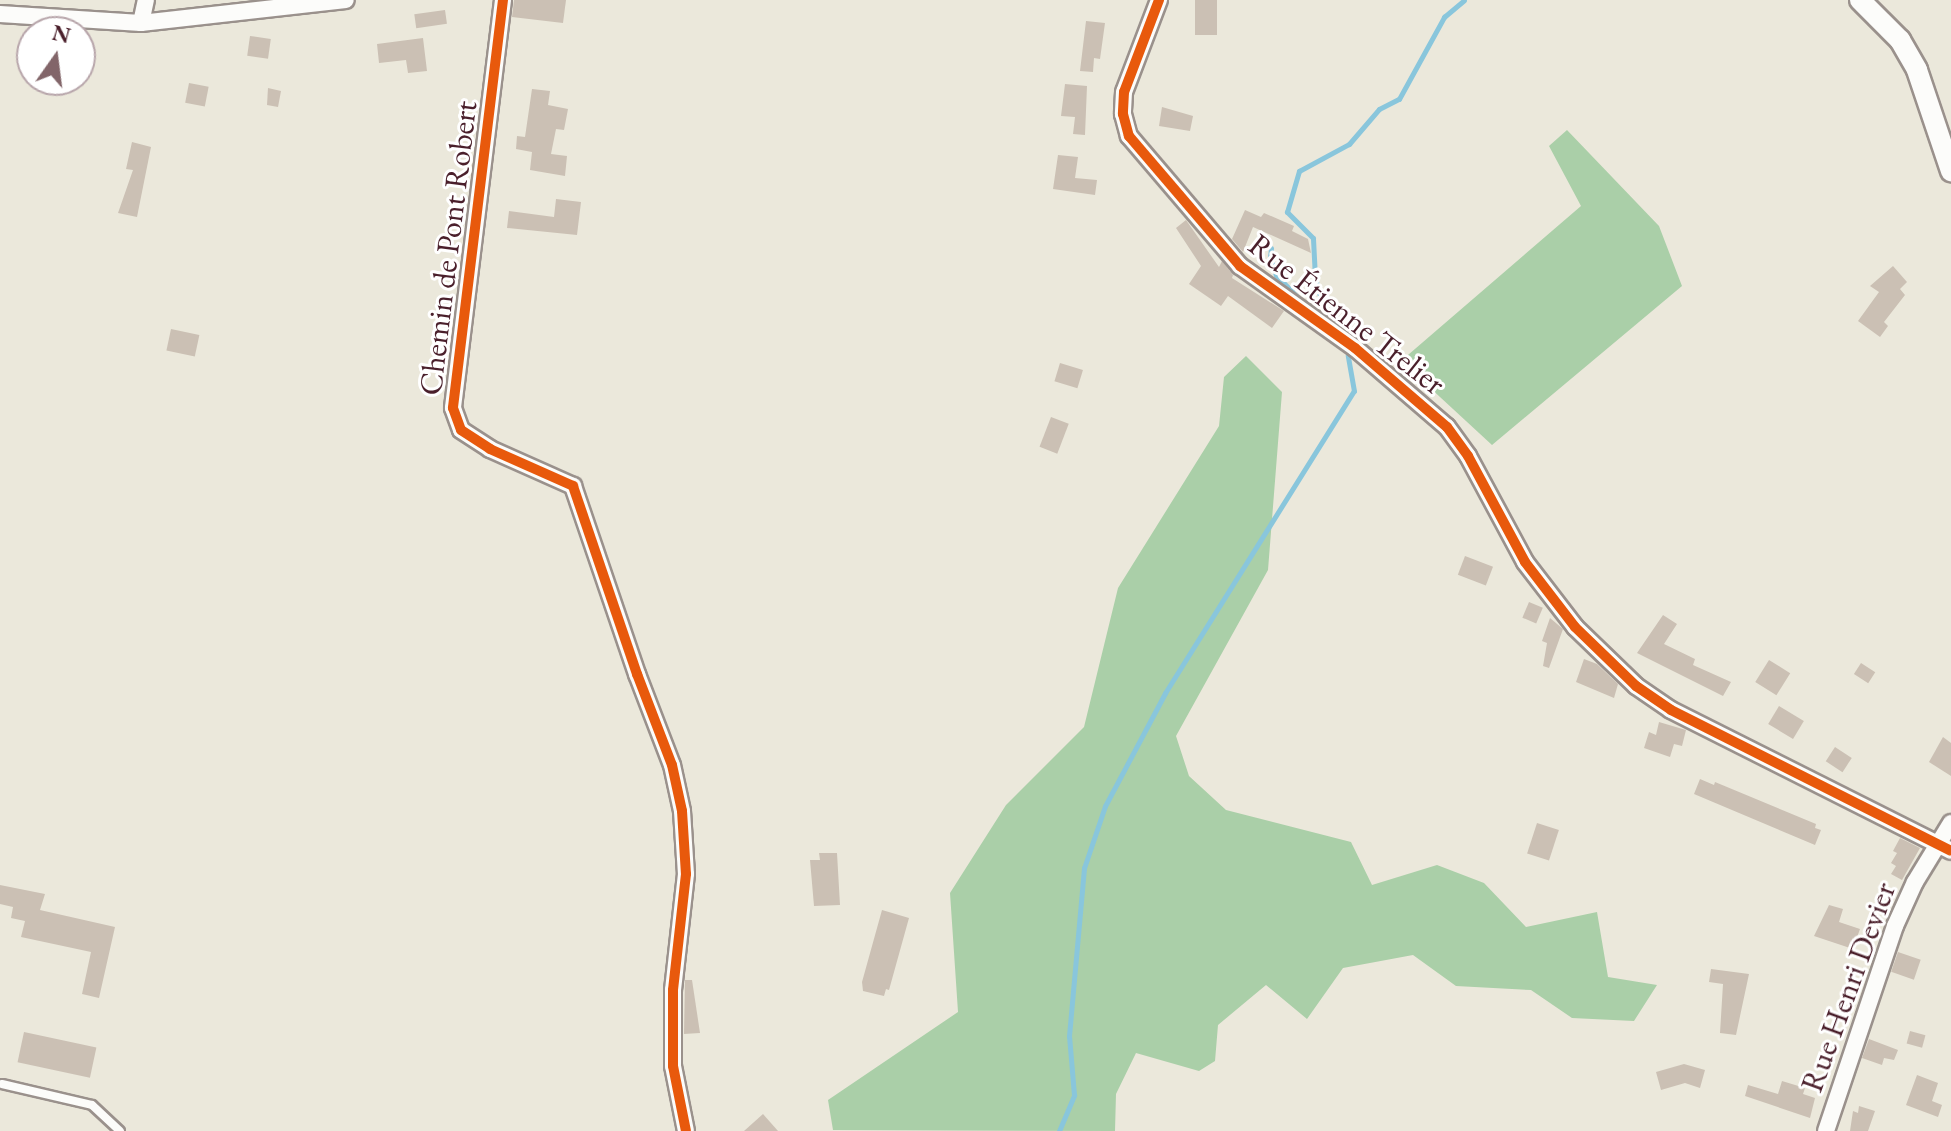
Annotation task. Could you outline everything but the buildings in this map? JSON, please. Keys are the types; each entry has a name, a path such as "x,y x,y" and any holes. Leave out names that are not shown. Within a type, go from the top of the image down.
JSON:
{"street":[{"path":"141,23 146,0"},
{"path":"0,14 141,23 346,0"},
{"name":"Chemin de Pont Robert","path":"503,0 453,408 461,430 490,449 573,486 637,674 672,765 682,811 686,874 673,990 673,1066 686,1131"},
{"name":"Rue Étienne Trelier","path":"1159,0 1124,92 1123,114 1129,136 1143,156 1221,246 1240,266 1355,348 1447,427 1468,456 1525,562 1595,648 1636,686 1711,733 1944,848"},
{"path":"1860,0 1900,40 1917,70 1951,171"},
{"name":"Rue Henri Devier","path":"1826,1131 1895,926 1944,848 1951,823"}],"lane":[{"path":"2,1084 92,1105 120,1131"}],"green space":[{"path":"1567,130 1659,226 1682,286 1492,445 1401,361 1581,206 1549,146"},
{"path":"1246,356 1282,392 1268,570 1176,736 1189,776 1226,810 1351,842 1372,885 1437,865 1484,883 1526,927 1597,912 1608,977 1657,985 1634,1021 1572,1018 1531,990 1456,986 1413,955 1343,968 1307,1019 1266,985 1218,1025 1215,1061 1199,1071 1136,1053 1116,1094 1115,1131 833,1130 828,1100 958,1012 950,893 1006,805 1084,727 1118,588 1219,426 1224,377"}],"waterway":[{"path":"1336,326 1323,306 1315,278 1313,238 1287,212 1299,171 1349,144 1379,109 1399,99 1444,17 1464,0"},
{"path":"1271,248 1270,257 1276,275 1297,297"},
{"path":"1059,1131 1074,1095 1069,1036 1084,868 1105,806 1165,693 1354,391 1348,356"}],"cycle path":[{"path":"503,0 453,408 461,430 490,449 573,486 637,674 672,765 682,811 686,874 673,990 673,1066 686,1131"},
{"path":"1159,0 1124,92 1123,114 1129,136 1240,266 1355,348 1447,427 1468,456 1525,562 1575,627 1636,686 1671,710 1951,851"}]}
